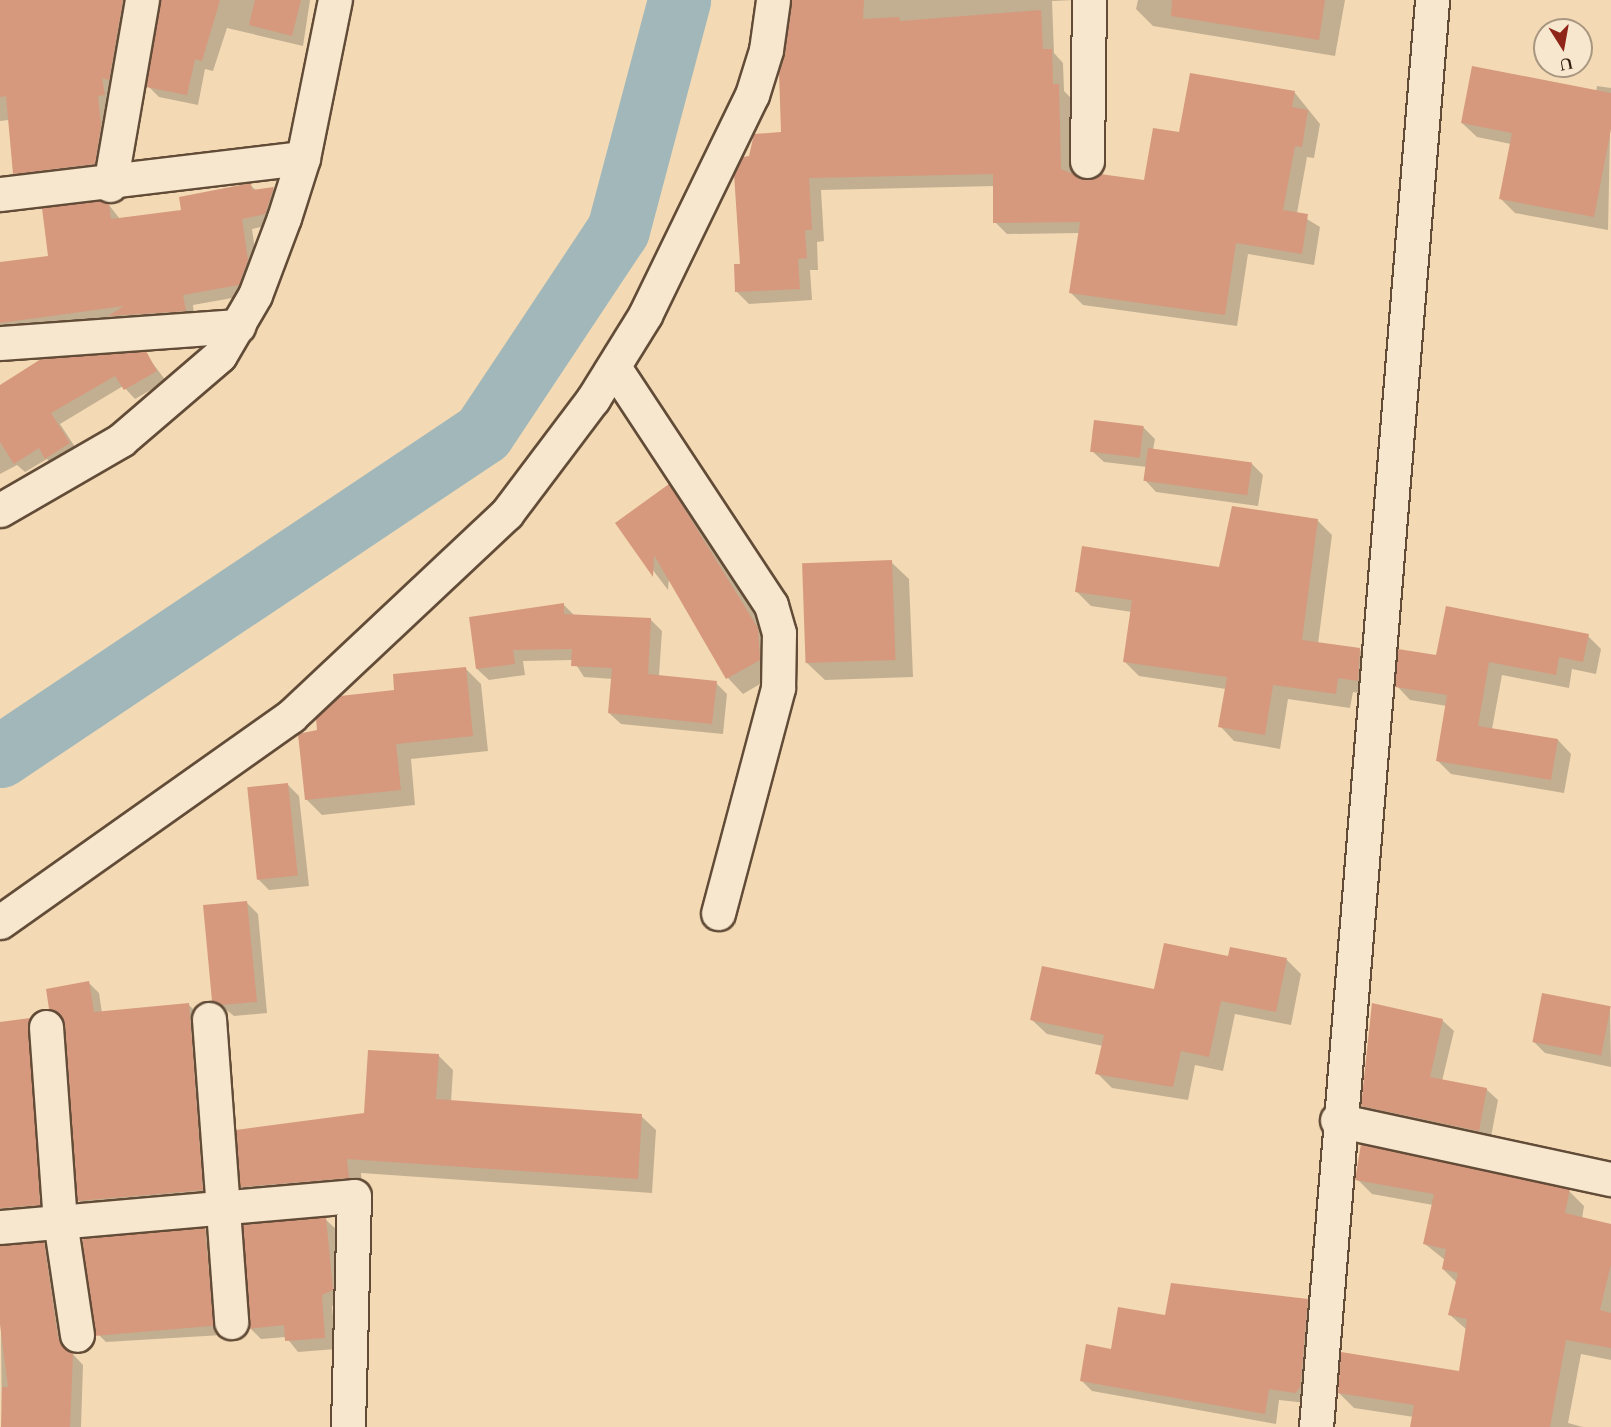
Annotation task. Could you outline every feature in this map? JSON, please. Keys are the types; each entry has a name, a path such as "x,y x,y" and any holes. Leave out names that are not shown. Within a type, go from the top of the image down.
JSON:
{"street":[{"path":"110,185 142,0"},
{"path":"0,510 121,440 177,397 220,355 255,295 303,158 335,0"},
{"path":"0,922 291,716 507,513 550,461 614,367 752,95 766,50 773,0"},
{"path":"1087,161 1089,0"},
{"path":"1316,1427 1337,1120 1432,0"},
{"path":"0,194 110,185 303,158"},
{"path":"0,343 238,326"},
{"path":"614,367 771,605 779,633 778,688 718,913"},
{"path":"209,1019 231,1322"},
{"path":"46,1027 60,1221 77,1335"},
{"path":"1337,1120 1611,1179"},
{"path":"0,1227 224,1204 354,1196 348,1427"}],"building":[{"path":"0,0 123,0 109,80 102,78 105,95 98,96 101,125 95,164 13,174 6,96 0,97"},
{"path":"160,0 220,0 202,61 195,59 187,95 146,87"},
{"path":"255,0 301,0 292,36 249,25"},
{"path":"791,0 864,0 863,19 899,17 900,21 1041,10 1043,49 1052,49 1053,84 1059,84 1061,169 1086,180 1100,174 1144,180 1153,128 1179,132 1190,73 1295,91 1292,107 1308,110 1302,147 1295,146 1283,210 1308,214 1302,254 1236,243 1225,315 1069,293 1080,222 993,223 993,174 809,178 812,230 805,230 807,258 798,259 800,289 735,292 734,264 740,264 734,174 743,157 749,156 754,134 781,132 779,73"},
{"path":"1172,0 1325,0 1319,40 1171,16"},
{"path":"1472,66 1611,93 1611,129 1594,217 1499,199 1512,133 1461,123"},
{"path":"251,183 252,190 274,187 265,214 242,219 248,260 239,285 183,295 186,311 108,316 124,306 0,323 0,262 48,256 42,208 101,201 109,203 111,219 181,210 179,197"},
{"path":"146,351 157,371 124,390 115,376 51,413 70,443 45,459 39,448 14,464 0,442 0,385 41,359"},
{"path":"1094,420 1144,426 1140,458 1090,452"},
{"path":"1148,448 1252,463 1247,495 1143,481"},
{"path":"669,484 758,628 760,660 726,679 654,555 653,577 615,523"},
{"path":"1232,506 1318,519 1302,640 1360,648 1358,681 1338,678 1336,694 1273,685 1265,735 1218,727 1227,677 1123,662 1132,600 1075,592 1082,546 1219,567"},
{"path":"892,560 895,660 806,663 802,563"},
{"path":"564,603 564,614 651,618 648,674 717,681 712,724 608,713 612,668 571,666 572,649 513,650 515,664 476,669 469,617"},
{"path":"1446,606 1589,634 1583,662 1559,657 1556,675 1489,662 1478,726 1558,739 1551,780 1436,761 1447,695 1395,687 1398,649 1436,655"},
{"path":"466,667 473,736 396,744 401,790 305,800 298,734 317,730 316,718 340,696 394,690 393,674"},
{"path":"288,783 298,875 257,880 247,787"},
{"path":"247,901 257,1002 221,1005 212,1001 203,905"},
{"path":"1164,943 1228,956 1230,947 1287,958 1276,1012 1221,1001 1209,1057 1181,1051 1173,1087 1095,1074 1104,1035 1030,1020 1042,966 1154,989"},
{"path":"89,981 94,1012 189,1003 203,1190 77,1201 65,1026 49,1009 46,989"},
{"path":"1542,993 1611,1006 1601,1055 1532,1042"},
{"path":"1372,1003 1443,1019 1430,1077 1487,1088 1479,1131 1361,1106"},
{"path":"30,1018 40,1205 0,1208 0,1022"},
{"path":"368,1050 439,1054 436,1099 642,1114 638,1179 347,1159 349,1178 240,1187 236,1130 364,1113"},
{"path":"1361,1144 1570,1189 1565,1213 1611,1224 1611,1264 1600,1310 1611,1313 1611,1348 1566,1340 1550,1427 1410,1427 1414,1405 1338,1393 1341,1352 1459,1371 1467,1319 1448,1315 1458,1273 1442,1269 1446,1249 1423,1244 1434,1194 1355,1180"},
{"path":"326,1217 333,1290 322,1295 325,1338 285,1341 284,1325 248,1329 243,1225"},
{"path":"205,1228 214,1326 91,1336 82,1239"},
{"path":"44,1242 58,1338 73,1353 70,1427 1,1427 2,1387 8,1387 0,1324 0,1245"},
{"path":"1171,1283 1308,1299 1300,1388 1295,1393 1269,1389 1265,1414 1080,1381 1086,1344 1111,1349 1118,1307 1165,1315"}],"waterway":[{"path":"0,756 483,433 618,230 679,0"}]}
